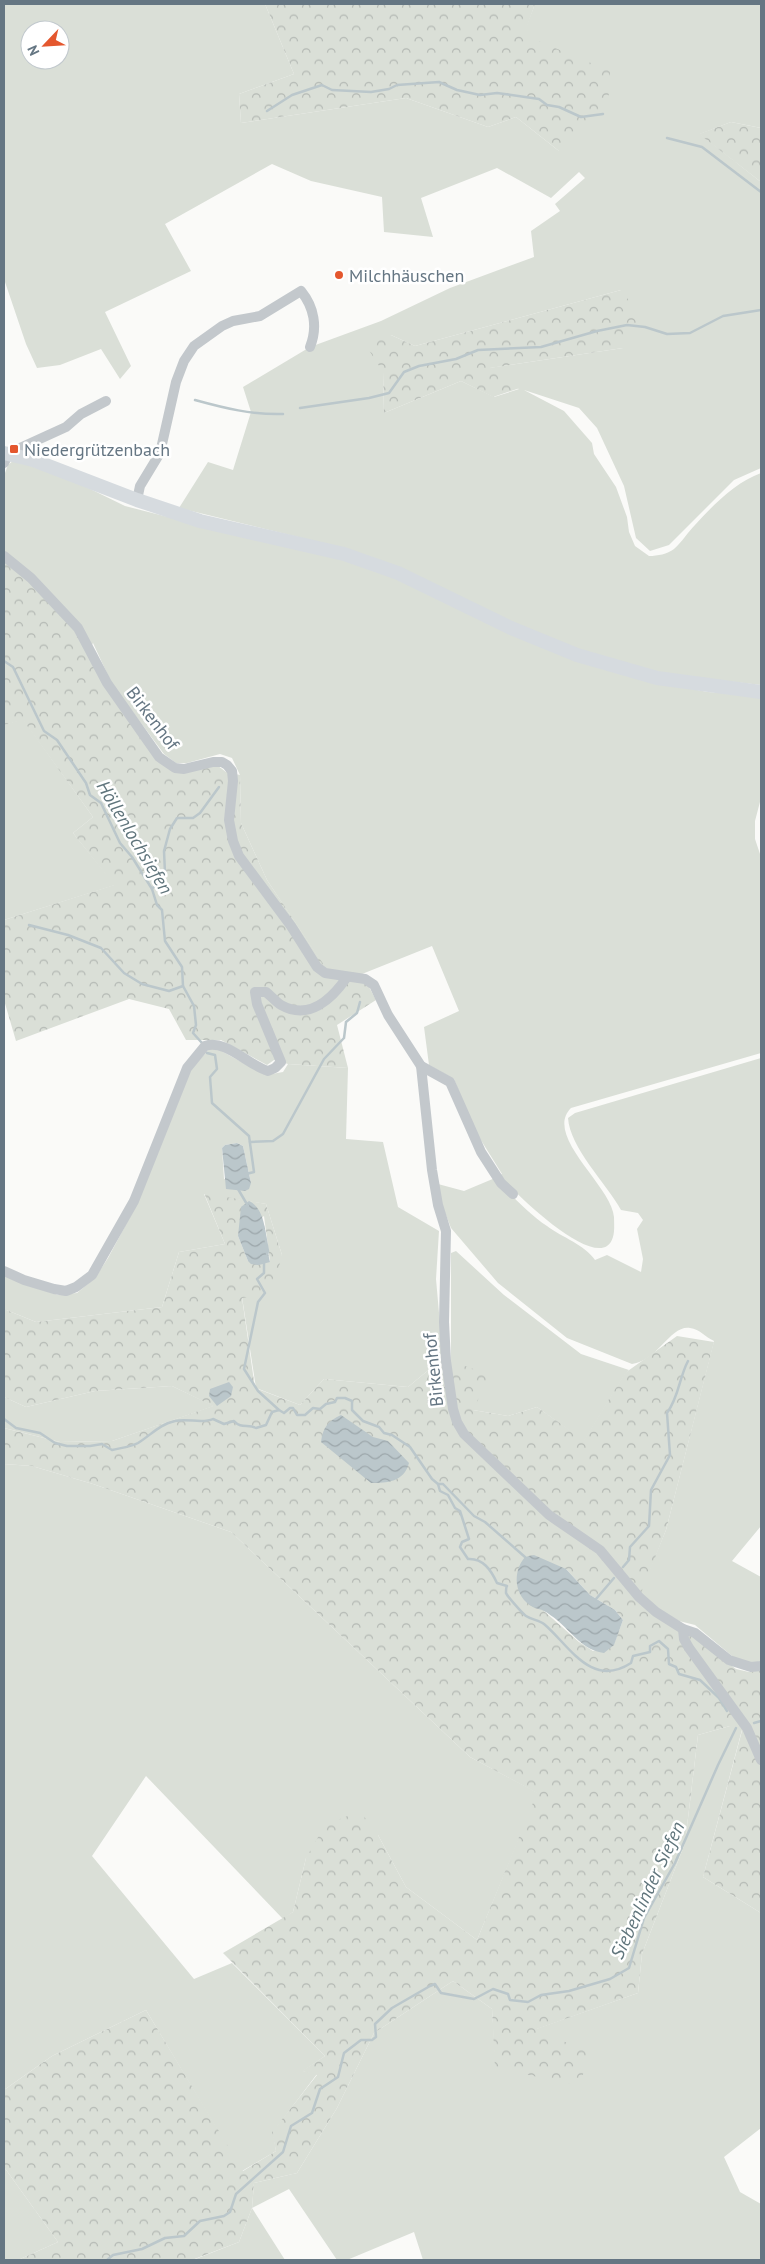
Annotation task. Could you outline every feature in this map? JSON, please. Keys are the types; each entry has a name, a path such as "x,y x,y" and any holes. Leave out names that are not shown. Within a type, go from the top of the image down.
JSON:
{"street":[{"path":"138,500 140,486 160,453 176,382 184,361 194,346 222,326 233,321 260,316 301,292 308,300 314,316 310,347"},
{"path":"6,456 66,427 81,414 106,402"},
{"path":"6,456 32,460 200,521 344,554 398,574 554,646 637,674 679,682 761,692"},
{"name":"Birkenhof","path":"4,556 31,578 73,622 85,639 107,684 159,757 174,768 184,769 213,762 222,762 232,771 233,781 229,820 233,841 240,856 291,926 317,967 325,973 365,979 374,985 388,1015 421,1066 432,1170 438,1205 446,1231 444,1322 450,1397 457,1422 464,1434 549,1515 600,1550 639,1597 656,1612 684,1629 696,1633 729,1660 751,1667 761,1666"},
{"path":"4,1271 31,1282 66,1290 76,1288 92,1275 134,1201 187,1068 205,1046 219,1045 258,1068 268,1071 275,1068 281,1062 257,1004 254,992 266,992 279,1004 300,1012 309,1010 332,997 347,977"},
{"name":"Birkenhof","path":"421,1066 450,1082 481,1152 501,1183 513,1194"},
{"path":"684,1629 684,1639 689,1648 747,1728 761,1760"}],"green space":[{"path":"4,4 265,4 294,74 239,94 241,123 406,98 488,127 516,117 559,151 523,35 535,4 761,4 761,128 731,122 700,134 761,182 761,468 734,480 669,545 650,551 636,538 624,486 597,428 579,408 524,390 564,411 592,443 594,454 616,487 635,546 649,556 656,556 674,549 702,517 725,495 743,482 761,473 761,685 666,674 566,646 347,549 179,508 208,462 233,470 251,412 243,387 310,347 381,321 450,288 534,257 531,231 560,211 555,204 585,178 579,172 551,198 497,168 421,198 433,237 384,232 382,197 311,181 272,164 165,224 191,271 105,312 131,366 120,379 101,349 60,365 37,368 26,344 4,279","holes":["621,290 623,348 489,368 519,389 494,397 461,381 384,413 383,372 391,335 415,346"]},
{"path":"265,4 535,4 524,35 610,71 608,109 559,151 516,117 488,127 406,98 241,123 239,94 294,74"},
{"path":"731,122 761,128 761,182 699,134"},
{"path":"621,290 642,318 623,348 490,368 520,388 493,397 461,381 384,413 383,372 365,344 391,335 415,346"},
{"path":"14,460 76,482 125,506 250,538 347,559 649,681 708,692 761,696 761,798 755,821 755,839 761,857 761,1053 571,1108 565,1119 566,1132 572,1147 610,1205 614,1217 613,1237 607,1246 597,1248 583,1244 567,1235 534,1209 507,1184 474,1129 454,1079 429,1065 424,1027 459,1011 432,946 362,974 326,969 267,880 241,823 240,775 232,758 220,754 187,763 176,763 164,754 112,684 93,643 90,649 4,556 4,472"},
{"path":"4,556 60,608 159,757 175,768 213,762 226,772 240,775 241,823 267,880 326,968 362,974 376,1000 337,1025 348,1068 288,1064 274,1060 267,1065 221,1040 186,1040 169,1009 129,999 16,1041 4,1000 4,920 114,885 73,833 93,817 23,720 4,725"},
{"path":"23,719 93,817 73,833 115,885 4,920 4,725"},
{"path":"212,1046 266,1075 283,1072 288,1064 348,1068 346,1139 383,1142 398,1207 439,1231 436,1279 443,1358 408,1387 324,1379 300,1405 256,1388 242,1297 282,1255 266,1204 204,1194 225,1244 179,1252 162,1307 36,1322 4,1309 4,1275 58,1295 77,1293 95,1278 137,1204 187,1074","holes":["237,1143 243,1146 251,1183 224,1179 222,1148 225,1145"]},
{"path":"761,1058 761,1526 732,1561 761,1577 761,1661 751,1664 738,1661 695,1625 679,1621 657,1608 640,1593 666,1530 714,1341 697,1330 683,1329 676,1332 649,1357 632,1364 567,1338 498,1283 451,1228 442,1205 438,1184 464,1191 495,1178 533,1215 585,1250 595,1260 607,1255 641,1272 643,1259 637,1229 643,1220 638,1213 621,1210 575,1141 568,1118 575,1113"},
{"path":"204,1193 266,1204 282,1255 272,1293 242,1298 255,1388 300,1405 324,1379 408,1387 443,1358 490,1375 473,1410 508,1416 537,1407 584,1440 625,1373 677,1336 714,1342 666,1530 638,1601 693,1636 736,1669 749,1672 761,1670 761,1913 703,1877 743,1727 730,1726 698,1735 685,1843 642,1954 638,1993 537,2029 587,2052 581,2086 495,2068 492,2009 453,1981 374,2033 337,2108 297,2173 254,2183 252,2208 239,2242 192,2260 18,2260 58,2242 4,2167 4,2090 52,2056 146,2010 243,2171 276,2151 272,2132 317,2075 302,2071 325,2056 223,1953 293,1912 306,1858 325,1825 360,1811 378,1835 406,1887 477,1940 537,1793 470,1757 231,1532 93,1484 32,1466 4,1464 4,1428 60,1442 112,1441 213,1406 172,1386 95,1391 26,1407 4,1397 4,1309 36,1322 162,1307 179,1252 225,1244","holes":["264,1216 270,1262 248,1261 238,1236","566,1569 590,1595 615,1610 623,1620 614,1644 593,1651 579,1642 544,1611"]},
{"path":"456,1251 504,1295 581,1354 629,1370 584,1441 537,1407 508,1416 473,1410 451,1361 451,1253"},
{"path":"172,1386 214,1406 112,1441 60,1442 4,1428 4,1397 26,1407 95,1391"},
{"path":"4,1464 32,1466 93,1484 231,1532 470,1757 538,1793 477,1940 406,1887 378,1835 306,1858 293,1912 283,1919 146,1776 92,1856 194,1979 232,1963 325,2056 303,2071 317,2074 273,2132 276,2151 242,2171 146,2010 52,2056 4,2090"},
{"path":"730,1726 743,1726 703,1877 761,1913 761,2128 724,2157 740,2192 761,2204 761,2260 423,2260 414,2232 347,2260 337,2260 289,2189 252,2208 254,2183 297,2173 337,2108 374,2033 453,1981 492,2009 496,2068 536,2029 638,1993 642,1954 685,1843 698,1735"},
{"path":"4,2167 58,2242 18,2260 4,2260"},
{"path":"252,2208 285,2260 193,2260 239,2242"}],"water":[{"path":"237,1143 243,1146 251,1183 249,1189 245,1191 226,1189 222,1148 225,1145"},
{"path":"249,1201 260,1212 266,1236 270,1262 259,1265 251,1264 248,1261 238,1236 241,1207"},
{"path":"229,1382 233,1387 231,1396 217,1406 209,1396 210,1389"},
{"path":"341,1415 373,1437 388,1441 409,1463 407,1469 399,1478 389,1482 371,1483 321,1442 327,1425"},
{"path":"534,1555 566,1569 590,1595 615,1610 623,1620 614,1645 604,1653 584,1645 557,1620 543,1610 533,1607 522,1597 517,1584 518,1570 525,1557"}],"waterway":[{"path":"267,111 292,95 322,85 332,90 371,92 389,89 397,85 439,82 457,90 480,95 497,93 539,99 547,105 559,107 581,117 603,114"},
{"path":"667,138 702,147 761,192"},
{"path":"300,408 369,398 389,393 404,372 419,366 456,359 478,350 541,347 597,331 627,325 645,327 667,334 690,333 723,316 761,310"},
{"path":"195,400 249,412 283,414"},
{"name":"Höllenlochsiefen","path":"4,661 13,667 44,731 57,740 86,783 90,795 101,803 120,843 132,857 152,889 157,905 162,910 165,941 182,967 183,986 194,1006 196,1025 193,1033 202,1043"},
{"path":"152,889 165,873 164,851 170,829 177,818 193,818 200,813 219,787"},
{"path":"29,925 68,935 101,948 124,973 142,984 169,991 183,986"},
{"path":"250,1142 273,1141 283,1134 324,1059 344,1038 346,1022 357,1013 360,1002"},
{"name":"Höllenlochsiefen","path":"207,1053 215,1055 217,1069 210,1077 212,1103 249,1136 254,1172 246,1174"},
{"name":"Höllenlochsiefen","path":"238,1189 248,1206"},
{"name":"Höllenlochsiefen","path":"263,1226 267,1254"},
{"name":"Höllenlochsiefen","path":"264,1262 264,1273 257,1279 265,1293 258,1302 244,1369 258,1391 279,1410"},
{"path":"623,1567 629,1560 630,1547 649,1526 651,1490 670,1455 667,1413 674,1401 688,1361"},
{"path":"4,1419 16,1428 40,1433 55,1443 67,1446 102,1444 112,1450 135,1444 170,1422 213,1419 224,1424 234,1421 242,1426 256,1428 266,1425 272,1412 279,1410 284,1413 293,1408 297,1415 305,1415 313,1408 320,1409 326,1404 335,1402 337,1398 345,1398 352,1401 352,1410 363,1421 379,1427 384,1433 392,1435 410,1447 432,1479 438,1484 440,1491 448,1495 455,1508 460,1511 469,1539 462,1542 460,1547 468,1559 478,1560 489,1569 497,1583 507,1586 507,1595 526,1616 544,1624 582,1661 592,1668 604,1671 617,1670 631,1663 633,1656 650,1652 650,1646 659,1641 668,1649 669,1664 676,1667 679,1674 700,1680 719,1698 727,1711"},
{"path":"438,1484 443,1484 474,1516 485,1522 525,1557"},
{"path":"596,1599 614,1578"},
{"name":"Siebenlinder Siefen","path":"754,1723 761,1721"},
{"name":"Siebenlinder Siefen","path":"107,2260 113,2255 142,2249 165,2238 184,2236 200,2221 224,2216 230,2212 236,2194 283,2152 291,2126 312,2113 320,2089 338,2077 344,2053 361,2040 372,2040 376,2037 375,2024 392,2008 430,1986 435,1984 441,1993 474,1999 493,1989 508,1994 510,2000 528,2002 541,1995 569,1991 610,1979 629,1968 644,1918 675,1863 736,1728"}],"place":[{"name":"Milchhäuschen","path":"339,275"},
{"name":"Niedergrützenbach","path":"14,449"}]}
